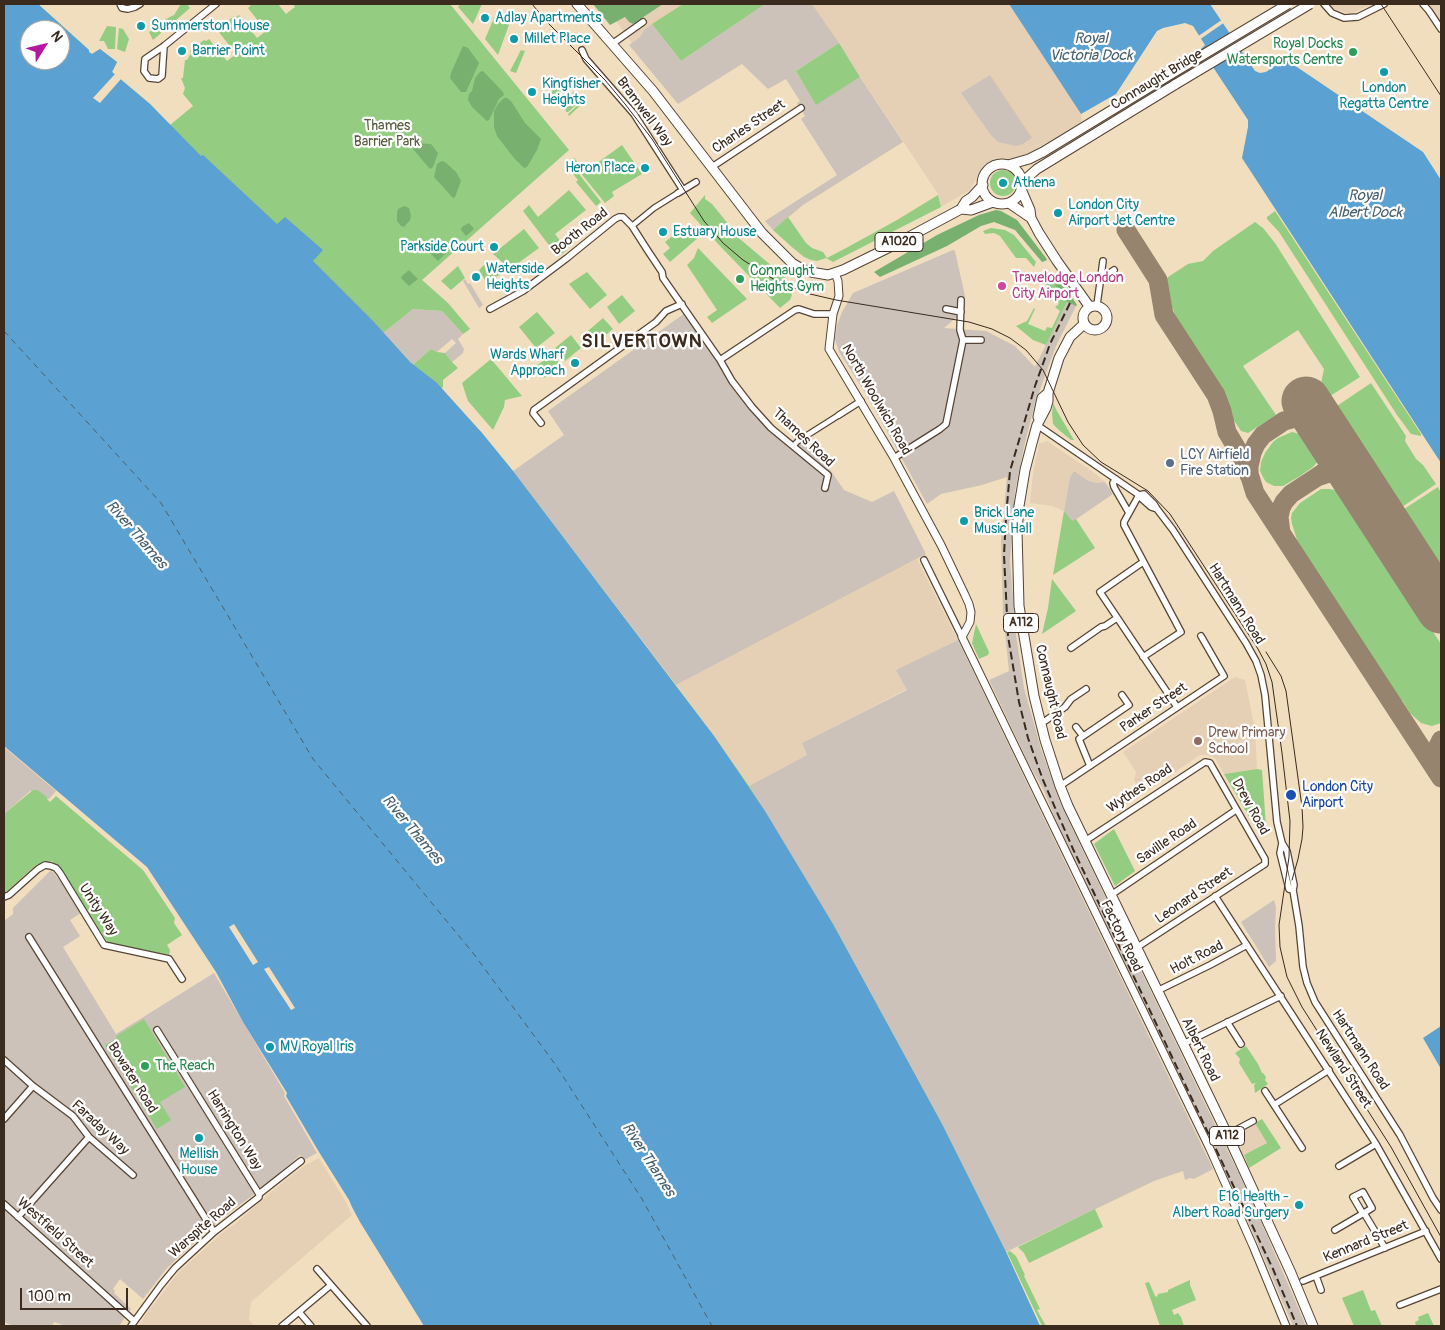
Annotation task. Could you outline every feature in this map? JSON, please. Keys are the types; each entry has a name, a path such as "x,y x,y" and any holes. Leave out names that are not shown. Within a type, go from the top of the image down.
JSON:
{"main road":[{"name":"A1020","path":"577,4 653,91 762,233 792,263 811,272 828,275 835,273 892,246 961,209 966,201 983,185 987,171 993,166 1000,164 1008,165"},
{"name":"Connaught Bridge","path":"1008,165 1029,159 1071,135 1288,4"},
{"name":"Connaught Bridge","path":"1022,187 1028,177 1037,170 1310,4"},
{"path":"1008,165 1017,170 1020,175 1031,218 1047,246 1093,306 1102,307 1105,310 1107,315 1106,325 1097,330 1092,330 1084,324"},
{"path":"983,185 984,192 993,202"},
{"path":"1022,187 1017,197 1008,202 1031,218"},
{"name":"A1020","path":"961,209 971,210 993,202 1004,204 1008,202"},
{"name":"Connaught Road","path":"1060,786 1034,696 1022,632 1019,606 1017,531 1025,470 1037,425 1046,408 1048,393 1059,358 1070,337 1084,324 1082,316 1086,309 1093,306"},
{"name":"Albert Road","path":"1060,786 1157,992 1227,1134 1276,1239 1313,1326"}],"street":[{"path":"121,6 132,9 140,4"},
{"path":"164,46 162,76 149,78 144,72 145,59 216,4"},
{"path":"1324,4 1332,12 1344,18 1358,17 1384,4"},
{"path":"1423,4 1441,29"},
{"path":"612,44 643,22"},
{"name":"Bramwell Way","path":"582,50 586,59 634,114 681,192"},
{"name":"Charles Street","path":"712,167 801,108"},
{"path":"541,424 533,413 534,410 656,322 666,311 682,304 632,226 654,208 696,182"},
{"name":"Booth Road","path":"490,309 523,291 615,219 622,217 632,226"},
{"name":"Connaught Road","path":"1093,306 1103,261"},
{"path":"1101,274 1108,274 1114,270"},
{"name":"North Woolwich Road","path":"835,273 838,281 839,296 833,314 829,349 894,458 941,545 969,604 971,612 970,622 962,637"},
{"path":"894,458 946,424 963,340 960,330 961,300"},
{"name":"Thames Road","path":"682,304 732,381 752,407 771,428 828,475 825,488"},
{"path":"720,360 794,310 799,309 814,314 833,314"},
{"path":"946,309 961,312"},
{"path":"963,340 981,340"},
{"path":"793,446 861,401"},
{"name":"Hartmann Road","path":"1037,425 1139,495 1144,494 1149,498 1173,530 1246,642 1258,667 1265,695 1276,810 1282,843 1287,851 1294,885 1293,890 1303,967 1310,993 1400,1135 1441,1210"},
{"path":"1116,479 1114,487 1124,501 1129,513"},
{"path":"1139,495 1124,525 1181,632 1143,656"},
{"path":"1124,501 1134,504"},
{"name":"Factory Road","path":"924,560 1210,1150 1286,1326"},
{"path":"1143,562 1100,592 1177,707"},
{"path":"1071,648 1117,618"},
{"name":"Parker Street","path":"1060,786 1224,676 1201,636"},
{"path":"1041,722 1065,707 1071,699 1086,689"},
{"path":"1090,766 1079,739 1129,705 1122,695"},
{"path":"1076,727 1083,736"},
{"name":"Wythes Road","path":"1085,841 1205,762 1210,763"},
{"name":"Drew Road","path":"1210,763 1265,860 1265,864"},
{"name":"Saville Road","path":"1111,895 1236,810"},
{"name":"Leonard Street","path":"1136,948 1265,864"},
{"name":"Unity Way","path":"4,897 38,869 46,865 56,868 104,945 169,959 182,979"},
{"name":"Newland Street","path":"1215,896 1376,1144 1441,1259"},
{"name":"Bowater Road","path":"29,937 214,1232"},
{"name":"Holt Road","path":"1157,992 1247,945"},
{"path":"1183,1044 1281,996"},
{"path":"1227,1022 1241,1044"},
{"name":"Harrington Way","path":"157,1030 259,1194"},
{"name":"Faraday Way","path":"4,1060 33,1086 72,1116 89,1137 133,1176"},
{"path":"1274,1105 1328,1070"},
{"path":"4,1119 33,1086"},
{"path":"1265,1091 1302,1148"},
{"path":"1227,1134 1253,1121"},
{"path":"18,1217 89,1137"},
{"path":"1339,1166 1376,1144"},
{"name":"Warspite Road","path":"133,1323 175,1268 214,1232 301,1161"},
{"name":"Westfield Street","path":"4,1204 133,1323"},
{"path":"1335,1230 1364,1214 1385,1248"},
{"name":"Kennard Street","path":"1303,1281 1426,1231"},
{"path":"317,1269 367,1326"},
{"name":"Kennard Street","path":"1316,1276 1322,1290"},
{"path":"282,1326 331,1285"},
{"path":"1400,1306 1441,1289"},
{"path":"299,1312 311,1326"}],"shaded area":[{"path":"663,4 683,4 644,30 640,37 632,43 616,21 625,17 633,24"},
{"path":"765,4 812,4 839,43 796,71 816,104 860,77 903,142 803,205 773,230 765,221 837,175 801,119 805,116 797,103 800,101 786,79 768,89 742,64 678,104 629,45 640,37 644,30 652,24 681,61"},
{"path":"812,4 1009,4 1081,114 1082,122 1031,152 1012,158 996,160 981,170 970,190 941,207 938,194"},
{"path":"1329,4 1371,4 1351,14 1331,8"},
{"path":"1428,4 1441,4 1441,23"},
{"path":"990,75 1032,138 1021,145 1016,146 998,142 961,93"},
{"path":"953,250 955,251 965,296 965,310 944,328 986,331 1015,346 1035,367 1067,302 1076,306 1056,346 1035,403 1015,491 1010,561 1016,635 1024,688 1041,749 1073,830 1253,1203 1306,1326 1293,1326 1254,1235 1198,1115 1108,931 1055,819 1044,791 989,680 1009,671 1003,613 1001,540 1007,477 982,485 941,494 927,504 866,394 839,352 835,339 837,325 853,293"},
{"path":"465,279 468,284 470,283 483,305 479,308 463,281"},
{"path":"413,309 442,311 463,334 458,339 464,349 463,353 452,362 445,353 456,343 452,339 437,352 431,349 413,365 383,333"},
{"path":"685,313 735,388 758,417 795,442 801,442 818,456 844,490 872,502 894,491 926,554 676,685 513,471 564,435 548,411"},
{"path":"1047,441 1105,482 1096,483 1087,480 1074,471 1070,477 1064,511 1052,506 1030,503 1033,473 1039,444"},
{"path":"1074,471 1087,480 1096,483 1105,482 1113,494 1072,522 1064,511 1070,477"},
{"path":"917,559 958,640 897,670 907,689 802,743 807,755 749,786 676,685"},
{"path":"958,640 1213,1169 1194,1179 1185,1180 1183,1171 1154,1181 1006,1252 942,1124 833,924 749,786 807,755 802,743 907,690 896,670"},
{"name":"Drew Primary School","path":"1235,677 1245,680 1255,729 1257,769 1224,774 1215,758 1208,755 1200,755 1145,793 1143,792 1134,781 1136,772 1123,752"},
{"path":"4,747 56,791 49,799 38,790 30,791 4,814"},
{"path":"51,870 63,884 81,913 70,920 80,936 63,947 116,1034 214,973 285,1093 284,1096 317,1153 304,1160 300,1155 270,1182 216,1223 167,1268 143,1299 120,1279 113,1289 114,1293 131,1309 119,1326 66,1326 54,1322 52,1326 13,1326 4,1322 4,921 13,914 13,908"},
{"path":"1274,900 1276,907 1276,961 1269,967 1241,922"},
{"path":"1255,1123 1267,1143 1243,1156 1234,1135"},
{"path":"319,1158 352,1215 251,1302 249,1320 255,1326 139,1326 178,1273 270,1193 305,1165"}],"green space":[{"name":"Thames Barrier Park","path":"4,4 38,4 56,20 20,20 20,70 70,70 70,33 92,54 100,49 117,62 112,72 150,104 170,125 193,106 183,94 185,88 181,78 183,78 185,60 187,60 191,53 190,51 204,40 209,39 227,61 236,54 218,31 221,29 220,27 234,16 235,18 239,15 257,38 266,31 248,8 250,4 278,4 286,14 295,7 293,4 450,4 569,150 422,280 448,303 470,329 463,334 442,311 413,309 383,333 413,365 431,349 445,353 458,368 443,380 443,387 441,389 482,433 513,471 714,736 749,786 833,924 942,1124 1006,1252 1040,1326 27,165"},
{"path":"181,4 187,4 190,8 153,40 149,32 174,15"},
{"path":"460,4 482,4 473,24 458,7"},
{"path":"593,4 663,4 633,24 625,17 610,25"},
{"path":"683,4 765,4 681,61 652,24"},
{"path":"497,11 500,11 510,22 498,55 485,39"},
{"path":"107,26 116,27 115,49 108,49 104,41 99,41"},
{"path":"119,28 123,29 129,39 125,52 117,49"},
{"path":"839,43 860,77 816,105 796,71"},
{"path":"463,46 468,48 479,63 466,92 461,92 450,78"},
{"path":"521,50 525,51 516,73 510,71"},
{"path":"483,71 504,95 499,99 487,121 472,107 468,100 475,78"},
{"path":"557,80 560,83 561,96 550,96"},
{"path":"574,91 584,102 569,116 568,114 579,104 571,95"},
{"path":"564,97 570,97 576,102 576,105 568,112 566,112"},
{"path":"504,98 511,101 525,123 541,139 537,150 527,167 524,168 497,136 494,127 494,111"},
{"path":"413,143 431,144 438,153 433,167 430,169 413,149"},
{"path":"622,145 642,174 612,192 614,196 605,203 571,161 574,158 591,174 593,173 589,169"},
{"path":"568,160 601,202 596,206 576,182 578,180 564,163"},
{"path":"442,161 456,172 461,181 453,198 434,177 437,164"},
{"path":"1003,170 1012,174 1016,183 1012,192 1003,196 994,192 990,183 994,174"},
{"path":"569,190 586,210 555,234 567,250 558,257 523,211 529,205 538,217"},
{"path":"705,195 705,199 712,204 733,232 785,277 792,295 790,300 780,308 690,213"},
{"path":"938,195 941,207 833,262 826,258 817,261 804,257 773,230 788,217 806,243 812,248 823,252 827,258 897,220"},
{"path":"404,206 409,208 411,216 404,227 397,221 397,213 398,209"},
{"path":"996,210 1017,220 1047,260 1042,262 1015,230 994,222 981,226 947,246 880,277 874,272 937,235 979,215"},
{"path":"1275,211 1421,436 1411,434 1397,415 1279,232 1267,219"},
{"path":"1255,222 1263,228 1275,243 1360,377 1327,398 1320,388 1324,369 1298,330 1243,366 1276,415 1248,433 1241,431 1233,419 1232,412 1219,385 1177,320 1172,307 1167,279 1188,264 1203,261 1213,251"},
{"path":"469,223 474,229 466,236 461,230 462,227"},
{"path":"694,228 699,237 670,262 663,254 670,248 665,242 680,230 685,236"},
{"path":"991,228 1005,230 1014,235 1036,262 1034,267 1026,258 1016,258 1000,236 994,233 985,234 983,231"},
{"path":"524,229 539,248 510,269 493,254"},
{"path":"438,246 445,254 438,261 431,252"},
{"path":"698,248 747,299 712,323 707,317 717,310 687,265 694,258"},
{"path":"485,264 503,273 486,282 479,270"},
{"path":"458,266 465,278 451,290 441,281"},
{"path":"409,270 418,279 409,286 401,278"},
{"path":"587,272 607,295 590,309 569,284"},
{"path":"1050,278 1067,302 1046,345 1033,340 1016,326 1027,321 1034,308 1028,324 1045,331 1047,327 1052,328 1060,311 1055,307 1059,304 1044,281"},
{"path":"1050,278 1060,279 1076,306 1067,302"},
{"path":"622,295 635,311 619,324 607,307"},
{"path":"537,312 555,333 536,348 519,327"},
{"path":"603,318 613,329 597,342 588,331"},
{"path":"571,335 581,348 565,361 555,348"},
{"path":"552,354 561,365 544,378 535,367"},
{"path":"491,359 522,396 505,400 504,407 493,430 468,401 462,383"},
{"path":"1371,383 1406,436 1405,441 1416,459 1423,465 1436,484 1399,509 1334,408"},
{"path":"1053,403 1074,440 1071,440 1053,424"},
{"path":"1292,432 1304,435 1320,459 1313,467 1283,486 1274,486 1264,479 1260,471 1261,462 1273,442"},
{"path":"1438,487 1441,493 1441,573 1401,511"},
{"path":"1321,489 1341,491 1441,644 1441,723 1432,726 1421,723 1410,713 1402,700 1400,701 1299,546 1292,524 1292,513 1300,503"},
{"path":"1064,511 1072,521 1076,519 1095,548 1053,575"},
{"path":"1052,579 1076,611 1042,634 1048,608"},
{"path":"976,624 989,652 988,655 979,659 972,643"},
{"path":"1257,769 1262,770 1266,826 1254,825 1224,774"},
{"path":"33,790 38,790 50,802 56,796 143,870 175,918 174,923 182,935 167,945 170,950 169,955 108,943 60,868 52,861 36,865 4,894 4,814"},
{"path":"1114,829 1135,871 1115,886 1094,844"},
{"name":"The Reach","path":"144,1019 185,1087 160,1102 171,1120 157,1129 105,1045"},
{"path":"1246,1046 1266,1077 1265,1080 1268,1084 1255,1093 1254,1085 1256,1083 1252,1084 1235,1053"},
{"path":"1262,1119 1281,1148 1249,1168 1244,1155 1267,1143 1255,1123"},
{"path":"1095,1209 1103,1227 1029,1263 1024,1253 1018,1247"},
{"path":"1010,1251 1016,1256 1040,1309 1037,1310 1046,1326 1042,1326 1007,1252"},
{"path":"1190,1280 1196,1300 1172,1310 1174,1315 1178,1313 1181,1317 1184,1326 1160,1326 1145,1283 1149,1282 1157,1297 1158,1294 1168,1292 1168,1290"},
{"path":"1363,1290 1371,1311 1375,1310 1382,1326 1354,1326 1342,1298"},
{"path":"1428,1313 1434,1326 1416,1326 1415,1322 1419,1320 1418,1317"}],"water":[{"name":"River Thames","path":"4,4 38,4 56,20 20,20 20,70 70,70 70,33 92,54 100,49 117,62 112,72 150,104 201,156 203,155 277,224 285,217 323,250 313,261 374,322 410,362 437,383 513,471 714,736 765,811 833,924 942,1124 1006,1252 1040,1326 424,1326 360,1222 349,1200 286,1096 287,1093 243,1022 216,972 147,867 4,746"},
{"name":"Royal Albert Dock","path":"1009,4 1210,4 1255,71 1260,73 1266,72 1285,59 1423,152 1441,180 1441,463 1242,158 1248,120 1201,49 1205,45 1193,26 1185,23 1157,31 1116,94 1081,114"},
{"path":"1441,1026 1441,1069 1423,1038"}],"pier":[{"path":"1223,19 1225,22 1199,40 1197,37"},
{"path":"1232,33 1243,50 1211,69 1200,52"},
{"path":"115,74 121,79 100,103 93,98"},
{"path":"234,924 258,962 253,965 229,927"},
{"path":"269,967 295,1008 291,1010 264,969"}],"ferry route":[{"path":"4,331 161,503 313,759 473,953 555,1064 642,1199 712,1326"}],"taxiway":[{"path":"1126,230 1158,280 1164,315 1216,395 1227,432 1246,464 1255,493 1441,778"},
{"path":"1249,475 1252,453 1263,435 1284,421 1299,417 1309,419 1319,425 1325,431 1334,447 1335,456 1332,464 1317,477"},
{"path":"1281,533 1279,517 1284,502 1291,494 1317,477 1329,473 1342,473 1352,478 1361,486"},
{"path":"1438,772 1435,757 1441,740"}],"runway":[{"path":"1306,401 1441,609"}],"tram line":[{"path":"532,4 547,22 605,80 625,104 652,139 704,221 723,243 743,260 778,282 810,294 969,322 992,329 1010,338 1026,350 1043,370 1068,422 1083,445 1101,462 1148,491 1170,514 1258,649 1266,664 1272,682 1290,821 1289,857 1279,925 1280,947 1287,977 1302,1007 1391,1147 1441,1237"},
{"path":"1381,4 1441,96"},
{"path":"1266,652 1281,676 1286,691 1302,807 1302,839 1292,880"}],"railway":[{"path":"1070,303 1050,344 1035,386 1010,471 1004,555 1008,636 1019,702 1028,738 1043,780 1073,849 1273,1269 1297,1326"}],"place":[{"name":"Adlay Apartments","path":"485,18"},
{"name":"Summerston House","path":"141,26"},
{"name":"Millet Place","path":"514,39"},
{"name":"Barrier Point","path":"182,51"},
{"name":"Royal Docks Watersports Centre","path":"1353,52"},
{"name":"London Regatta Centre","path":"1384,72"},
{"name":"Kingfisher Heights","path":"532,92"},
{"name":"Heron Place","path":"645,168"},
{"name":"Athena","path":"1003,183"},
{"name":"London City Airport Jet Centre","path":"1058,213"},
{"name":"Estuary House","path":"663,232"},
{"name":"Parkside Court","path":"494,247"},
{"name":"Waterside Heights","path":"476,277"},
{"name":"Connaught Heights Gym","path":"740,279"},
{"name":"Travelodge London City Airport","path":"1002,286"},
{"name":"Wards Wharf Approach","path":"575,363"},
{"name":"LCY Airfield Fire Station","path":"1170,463"},
{"name":"Brick Lane Music Hall","path":"964,521"},
{"name":"Drew Primary School","path":"1198,741"},
{"name":"London City Airport","path":"1291,795"},
{"name":"MV Royal Iris","path":"270,1047"},
{"name":"The Reach","path":"145,1066"},
{"name":"Mellish House","path":"199,1138"},
{"name":"E16 Health - Albert Road Surgery","path":"1299,1205"}],"district":[{"name":"SILVERTOWN","path":"642,342"}],"water label":[{"name":"Royal Victoria Dock","path":"1091,48"}]}
